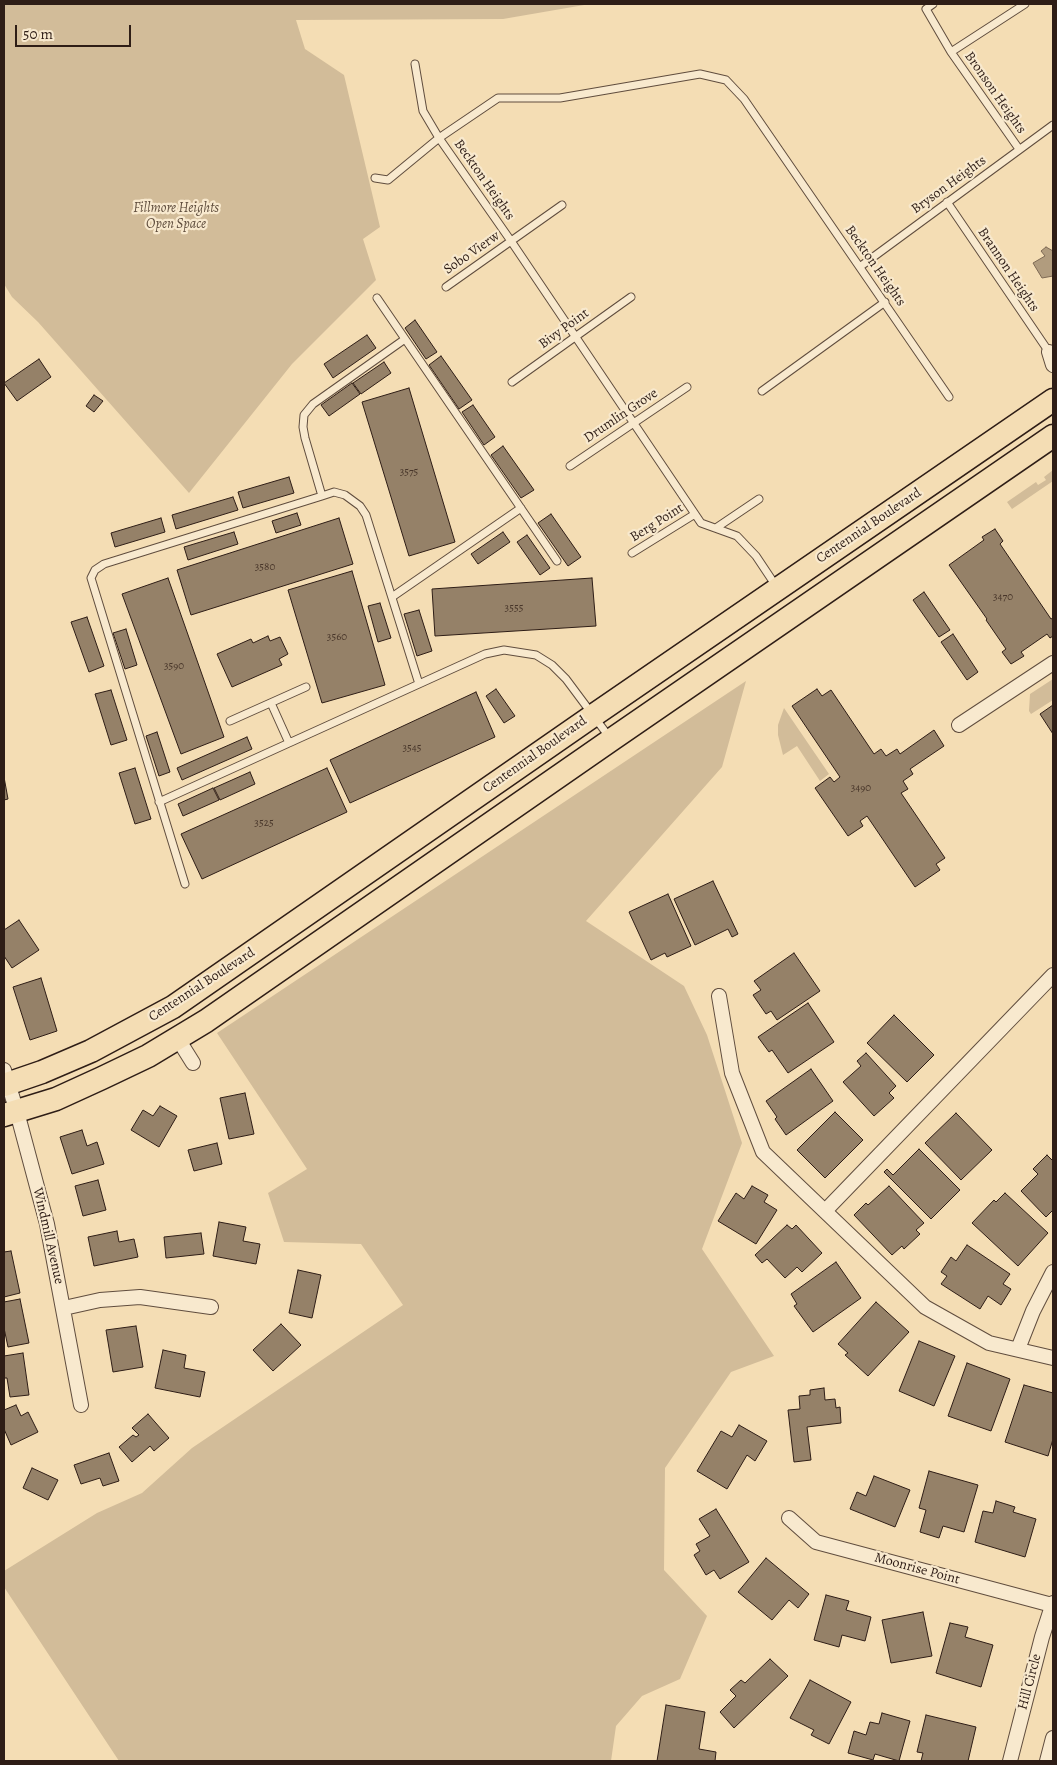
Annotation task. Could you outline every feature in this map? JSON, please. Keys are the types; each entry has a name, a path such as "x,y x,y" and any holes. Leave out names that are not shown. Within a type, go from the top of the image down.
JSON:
{"main road":[{"name":"Centennial Boulevard","path":"5,1080 91,1051 173,1007 1053,400"},
{"path":"10,1113 63,1095 148,1056 206,1021 1053,436"}],"street":[{"path":"959,725 1053,663"},
{"path":"825,1211 1053,975"},
{"path":"719,996 732,1073 763,1152 925,1307 989,1343 1053,1358"},
{"path":"178,1039 194,1063"},
{"name":"Windmill Avenue","path":"5,1080 10,1113 47,1224 81,1404"},
{"path":"1018,1350 1033,1311 1053,1272"},
{"path":"64,1308 100,1300 133,1298 211,1307"},
{"name":"Moonrise Point","path":"789,1518 816,1542 1053,1604"},
{"name":"Hill Circle","path":"1010,1761 1042,1637 1053,1604"},
{"path":"1047,1761 1053,1738"}],"lane":[{"name":"Bronson Heights","path":"933,4 926,9 951,52 1019,149"},
{"name":"Bronson Heights","path":"951,52 1025,4"},
{"path":"375,178 388,180 439,138 423,111 415,64"},
{"name":"Beckton Heights","path":"778,589 756,556 737,536 701,523 576,336 439,138 498,98 560,98 700,74 726,80 744,99 861,266 949,397"},
{"name":"Bryson Heights","path":"861,266 1053,124"},
{"name":"Brannon Heights","path":"947,202 1052,358"},
{"name":"Sobo Vierw","path":"446,287 562,205"},
{"name":"Bivy Point","path":"512,382 631,297"},
{"path":"377,298 557,561"},
{"path":"762,391 885,302"},
{"path":"322,496 305,438 303,427 304,415 312,404 405,339"},
{"name":"Drumlin Grove","path":"570,466 687,387"},
{"path":"185,884 91,578 95,570 104,564 334,492 344,495 360,506 366,515 419,684"},
{"path":"716,528 759,499"},
{"path":"392,597 521,508"},
{"name":"Berg Point","path":"632,553 695,514"},
{"path":"159,802 485,654 504,650 536,655 552,665 566,679 611,740"},
{"path":"230,721 306,687"},
{"path":"271,703 289,743"}],"green space":[{"name":"Fillmore Heights Open Space","path":"4,4 590,4 503,19 296,20 305,49 344,75 380,227 363,239 376,280 292,364 189,493 38,322 12,297 4,284"},
{"path":"1053,470 1053,481 1012,509 1007,502 1036,482 1038,485 1046,480 1044,477"},
{"path":"1053,679 1053,700 1031,714 1029,711 1030,694"},
{"path":"746,681 722,767 586,921 684,986 707,1035 742,1143 702,1249 774,1356 731,1372 665,1468 664,1570 707,1616 680,1679 642,1696 616,1726 611,1761 119,1761 4,1587 4,1571 97,1513 142,1493 192,1448 403,1305 361,1244 284,1242 268,1193 307,1169 217,1033"},
{"path":"784,708 829,774 820,781 797,746 783,755 778,735 778,725"}],"shaded area":[{"path":"1046,247 1053,251 1053,276 1042,278 1033,263 1045,256 1041,251"}],"building":[{"path":"415,320 437,352 426,359 405,328"},
{"path":"367,335 376,348 333,378 324,364"},
{"path":"441,356 472,400 459,409 429,365"},
{"path":"39,359 51,377 17,401 4,383"},
{"path":"384,362 391,373 361,394 353,383"},
{"path":"352,383 360,394 329,416 321,405"},
{"path":"409,388 455,542 409,556 362,402"},
{"path":"94,395 103,401 94,412 86,406"},
{"path":"473,405 495,437 484,445 462,412"},
{"path":"503,446 534,490 521,498 491,455"},
{"path":"289,477 294,493 243,508 238,492"},
{"path":"233,497 238,510 176,529 172,515"},
{"path":"297,513 301,525 276,533 272,521"},
{"path":"551,514 581,557 568,566 538,523"},
{"path":"161,518 165,532 115,547 111,533"},
{"path":"339,518 353,564 191,615 177,570"},
{"path":"995,529 1003,541 1000,544 1051,619 1053,618 1053,636 1050,638 1047,634 1021,652 1024,656 1011,664 1002,652 1006,649 949,565 984,540 982,537"},
{"path":"234,532 238,544 188,560 184,547"},
{"path":"503,532 510,542 478,564 471,554"},
{"path":"527,535 550,568 540,575 517,542"},
{"path":"352,571 385,685 322,703 288,590"},
{"path":"168,578 224,737 181,754 122,594"},
{"path":"592,578 596,626 435,636 432,589"},
{"path":"924,592 950,630 939,637 913,600"},
{"path":"380,603 391,638 378,642 368,606"},
{"path":"419,610 432,651 417,656 404,614"},
{"path":"87,617 104,666 89,672 71,622"},
{"path":"126,629 137,665 125,669 113,633"},
{"path":"953,634 978,672 967,680 941,642"},
{"path":"268,636 270,641 280,637 288,654 279,659 282,665 232,687 217,654 251,639 253,643"},
{"path":"496,689 515,716 504,723 486,696"},
{"path":"817,689 822,696 831,690 874,754 881,749 886,756 897,749 900,754 934,730 944,746 910,769 913,774 903,781 908,789 901,793 945,858 936,864 940,870 915,887 867,816 860,821 863,826 848,836 815,788 830,777 834,782 840,777 792,706"},
{"path":"111,690 127,740 111,745 95,694"},
{"path":"476,692 495,737 350,803 330,760"},
{"path":"1053,705 1053,734 1040,714"},
{"path":"157,732 170,772 159,776 146,736"},
{"path":"247,737 252,749 182,780 177,768"},
{"path":"135,768 151,819 135,824 119,773"},
{"path":"327,768 347,812 202,879 181,834"},
{"path":"250,772 255,784 220,800 214,788"},
{"path":"4,777 8,799 4,800"},
{"path":"213,788 219,800 183,816 178,804"},
{"path":"713,881 738,934 732,937 728,929 695,945 674,899"},
{"path":"668,894 691,946 667,957 665,953 651,960 629,912"},
{"path":"19,920 39,950 12,968 4,956 4,930"},
{"path":"794,953 820,991 777,1020 771,1011 766,1014 753,995 761,990 754,981"},
{"path":"41,978 57,1031 30,1040 13,987"},
{"path":"808,1003 834,1042 788,1073 772,1050 769,1052 758,1037"},
{"path":"894,1015 934,1055 907,1082 867,1043"},
{"path":"866,1053 896,1086 889,1093 894,1098 874,1116 843,1082 861,1066 857,1061"},
{"path":"811,1069 833,1101 786,1135 766,1101"},
{"path":"245,1093 254,1134 229,1139 220,1098"},
{"path":"160,1106 177,1116 159,1147 131,1130 143,1110 153,1116"},
{"path":"835,1112 863,1140 825,1178 797,1150"},
{"path":"956,1113 992,1150 961,1180 925,1143"},
{"path":"82,1130 87,1146 97,1142 104,1164 72,1174 60,1137"},
{"path":"217,1143 222,1164 194,1171 188,1150"},
{"path":"919,1149 960,1190 931,1219 884,1172 887,1169 893,1175"},
{"path":"1047,1155 1053,1161 1053,1210 1046,1217 1021,1191 1038,1174 1033,1169"},
{"path":"98,1180 106,1210 83,1216 75,1186"},
{"path":"752,1186 768,1195 764,1202 777,1210 756,1244 718,1221 736,1193 744,1199"},
{"path":"889,1186 924,1223 916,1230 920,1234 904,1249 902,1246 892,1255 854,1215 866,1203 868,1205"},
{"path":"1005,1193 1048,1233 1018,1266 972,1223 994,1200 996,1202"},
{"path":"219,1222 246,1227 243,1241 260,1244 256,1264 213,1256"},
{"path":"787,1225 792,1229 796,1225 822,1253 802,1272 797,1267 785,1278 767,1259 762,1263 755,1255"},
{"path":"117,1231 119,1242 134,1239 138,1257 94,1266 88,1237"},
{"path":"201,1233 204,1254 166,1258 164,1237"},
{"path":"967,1245 1010,1274 1003,1284 1011,1289 1001,1305 988,1296 980,1309 941,1284 947,1276 941,1272 951,1257 956,1261"},
{"path":"11,1251 20,1293 4,1297 4,1252"},
{"path":"836,1262 861,1298 813,1332 794,1306 797,1304 791,1294"},
{"path":"298,1270 321,1275 312,1318 289,1313"},
{"path":"20,1299 29,1343 8,1347 4,1328 4,1302"},
{"path":"876,1302 909,1332 868,1376 845,1355 848,1353 838,1344"},
{"path":"281,1324 301,1345 273,1371 253,1350"},
{"path":"136,1326 143,1367 113,1372 106,1330"},
{"path":"919,1341 955,1356 934,1406 899,1391"},
{"path":"163,1350 186,1355 184,1368 205,1372 200,1397 155,1388"},
{"path":"23,1353 29,1395 10,1397 7,1378 4,1378 4,1356"},
{"path":"967,1363 1010,1379 991,1431 948,1416"},
{"path":"1024,1385 1053,1393 1053,1439 1048,1456 1005,1442"},
{"path":"824,1388 825,1400 835,1399 836,1408 840,1407 841,1423 807,1427 811,1460 794,1462 788,1410 800,1409 799,1396 810,1395 810,1390"},
{"path":"16,1405 21,1416 28,1412 38,1432 11,1445 4,1429 4,1410"},
{"path":"148,1414 169,1438 154,1451 150,1446 132,1462 119,1447 133,1435 136,1437 139,1435 132,1428"},
{"path":"739,1425 767,1441 755,1461 747,1455 727,1489 697,1471 721,1431 732,1437"},
{"path":"109,1453 119,1481 103,1486 100,1478 81,1484 74,1465"},
{"path":"32,1468 58,1480 48,1500 23,1488"},
{"path":"929,1471 978,1485 964,1532 943,1526 939,1538 920,1532 926,1510 919,1508"},
{"path":"874,1476 910,1490 895,1527 850,1509 857,1492 866,1496"},
{"path":"996,1501 1015,1507 1013,1512 1036,1519 1025,1557 975,1542 983,1511 993,1513"},
{"path":"716,1509 749,1562 720,1579 714,1570 706,1575 694,1555 700,1551 696,1544 710,1536 699,1519"},
{"path":"766,1558 809,1594 798,1608 789,1600 772,1620 738,1592"},
{"path":"826,1595 849,1601 846,1610 871,1617 865,1641 842,1635 839,1647 814,1640"},
{"path":"923,1612 932,1656 891,1663 882,1620"},
{"path":"950,1623 968,1627 965,1637 993,1645 981,1687 936,1673"},
{"path":"770,1659 788,1676 734,1728 720,1712 736,1696 730,1690 741,1680 745,1683"},
{"path":"810,1680 851,1702 829,1744 811,1735 814,1730 790,1718"},
{"path":"666,1705 705,1712 699,1749 716,1752 715,1761 657,1761"},
{"path":"882,1713 910,1721 899,1761 875,1754 873,1760 848,1753 854,1731 866,1735 870,1722 879,1724"},
{"path":"926,1715 976,1727 968,1761 921,1761 923,1753 917,1752"}]}
